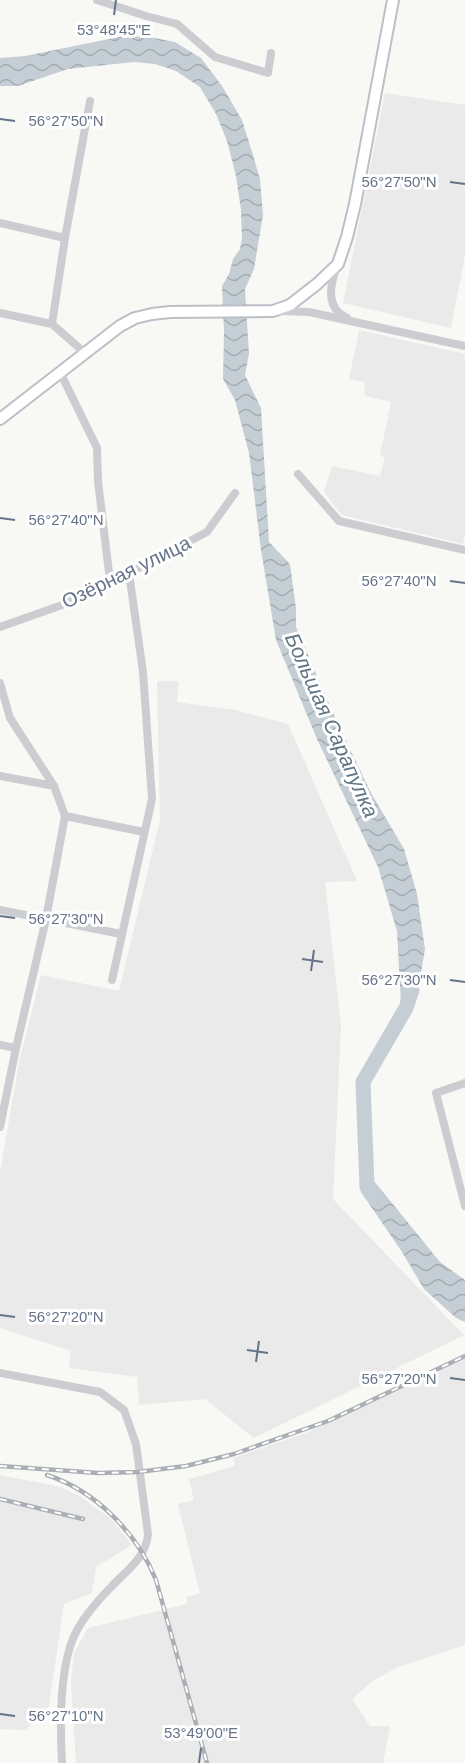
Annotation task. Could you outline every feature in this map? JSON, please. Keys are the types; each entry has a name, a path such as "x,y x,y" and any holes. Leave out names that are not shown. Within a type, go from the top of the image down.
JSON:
{"main road":[{"path":"0,419 85,352 120,326 135,318 170,312 268,311 290,305 338,264 355,204 393,0"}],"street":[{"path":"97,0 107,1 146,16 177,24 215,57 268,73 272,53"},
{"path":"52,324 90,101"},
{"path":"0,223 65,238"},
{"path":"338,264 330,283 331,298 343,316 354,322"},
{"path":"268,311 309,312 465,346"},
{"path":"0,313 52,324 85,352"},
{"path":"60,372 97,448 98,481 110,582"},
{"path":"298,474 339,520 465,550"},
{"name":"Озёрная улица","path":"0,627 62,605 207,532 235,493"},
{"path":"112,980 152,799 143,672 129,573"},
{"path":"0,682 10,718 54,786 65,816 46,919 0,1127"},
{"path":"0,776 54,786"},
{"path":"65,816 144,832"},
{"path":"0,910 122,934"},
{"path":"0,1045 16,1048"},
{"path":"465,1083 436,1093 465,1206"},
{"path":"0,1373 100,1392 124,1410 136,1444 148,1534 147,1542 137,1562 86,1616 73,1638 60,1724 62,1763"}],"shaded area":[{"path":"385,93 465,105 465,255 451,328 343,303"},
{"path":"359,330 465,354 465,533 463,544 342,515 324,492 332,466 380,476 385,458 380,455 391,402 365,396 364,382 349,379"},
{"path":"157,681 179,681 177,702 235,710 288,724 357,881 325,882 341,1026 333,1199 464,1335 254,1438 205,1399 139,1405 137,1377 69,1368 71,1351 0,1328 0,1173 19,1062 41,975 119,991 160,820"},
{"path":"465,1359 465,1645 398,1667 374,1680 352,1699 370,1726 390,1726 383,1763 76,1763 71,1681 74,1653 88,1628 187,1604 187,1597 200,1593 178,1504 194,1500 189,1479 235,1466 233,1458 306,1433"},
{"path":"0,1475 61,1487 81,1497 111,1519 132,1545 96,1567 92,1593 64,1604 49,1706 26,1730 0,1729"}],"water":[{"path":"124,36 150,37 175,42 201,58 222,86 242,120 253,155 260,179 263,215 254,269 245,289 249,354 245,375 261,408 269,542 290,564 296,627 371,793 404,849 417,894 425,949 418,990 408,1009 401,1005 397,931 378,867 317,739 276,640 261,550 249,453 235,400 223,379 222,286 229,274 233,259 240,249 242,239 236,176 227,141 216,114 200,87 176,71 155,64 134,62 68,69 18,86 0,86 0,58 25,56"},
{"path":"374,1181 440,1262 465,1280 465,1322 456,1318 424,1289 361,1192"}],"waterway":[{"name":"Большая Сарапулка","path":"379,1201 367,1187 363,1082 406,1008 412,990"}],"railway":[{"path":"0,1466 98,1473 138,1472 186,1466 234,1454 328,1421 465,1356"},
{"path":"47,1475 82,1492 113,1516 138,1546 148,1563 156,1580 207,1763"},
{"path":"0,1499 83,1519"}]}
